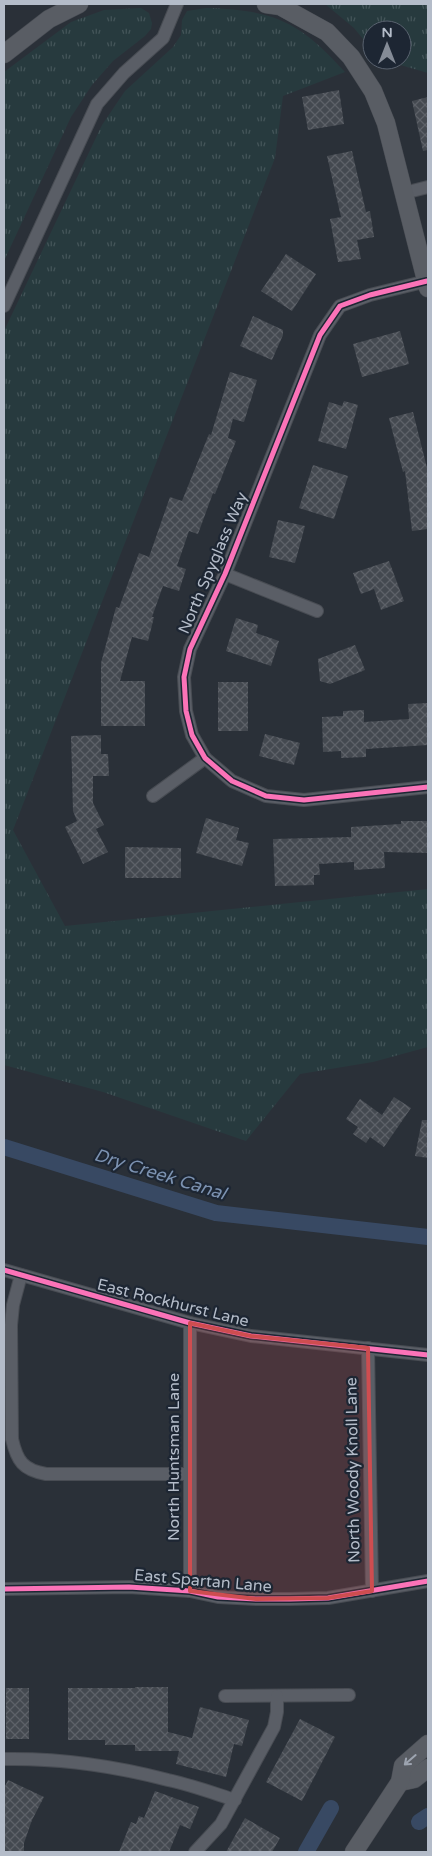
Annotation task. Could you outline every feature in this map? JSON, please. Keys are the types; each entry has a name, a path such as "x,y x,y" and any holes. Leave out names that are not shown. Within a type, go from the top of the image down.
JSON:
{"street":[{"path":"4,54 49,19 79,4"},
{"path":"4,306 97,104 124,73 163,38 177,4"},
{"path":"266,4 280,6 327,32 351,57 373,91 386,123 427,284"},
{"path":"404,193 428,187"},
{"name":"North Spyglass Way","path":"427,284 370,295 340,306 320,335 225,574 190,649 184,677 186,711 192,735 206,758 232,781 266,796 304,800 428,787"},
{"name":"North Spyglass Way","path":"225,574 317,611"},
{"path":"153,796 206,758"},
{"name":"East Rockhurst Lane","path":"4,1270 190,1323 251,1336 428,1355"},
{"path":"21,1275 13,1305 11,1325 12,1439 16,1455 24,1465 35,1472 46,1474 189,1474"},
{"name":"North Huntsman Lane","path":"190,1323 190,1590"},
{"name":"North Woody Knoll Lane","path":"368,1348 372,1590"},
{"name":"East Spartan Lane","path":"4,1589 129,1587 190,1590 218,1597 256,1600 328,1598 428,1581"},
{"path":"225,1696 349,1695"},
{"path":"195,1852 221,1824 274,1726 277,1712 277,1696"},
{"path":"354,1852 400,1782 403,1766 428,1744"},
{"path":"4,1759 82,1763 169,1780 235,1800"},
{"path":"400,1782 414,1779 428,1768"}],"highlighted area":[{"path":"190,1323 251,1336 368,1348 372,1591 328,1598 256,1599 190,1591"}],"green space":[{"path":"325,4 428,4 428,73 412,68 412,20 362,20 362,38 354,28"},
{"path":"141,8 149,13 152,23 151,29 113,61 92,85 71,117 4,261 4,72 71,22 104,10"},
{"path":"206,8 250,12 284,22 299,30 313,41 345,72 283,96 275,158 13,830 65,926 428,889 428,1047 373,1062 300,1074 246,1141 103,1092 4,1065 4,331 102,125 125,91 173,47 181,35 182,20 187,11"}],"building":[{"path":"339,90 344,124 308,130 302,97"},
{"path":"428,97 428,150 423,151 412,101"},
{"path":"352,151 366,212 370,211 374,237 357,240 361,259 338,262 330,219 341,217 327,156"},
{"path":"286,254 316,274 292,311 261,291"},
{"path":"253,316 283,330 283,335 272,360 240,346"},
{"path":"400,331 409,364 362,377 353,344"},
{"path":"230,372 257,380 244,422 233,419 228,438 236,441 215,494 213,493 198,534 189,531 177,566 186,569 179,591 163,586 152,617 154,617 148,641 132,637 120,681 145,681 145,726 101,726 101,663 116,607 119,608 139,553 149,557 170,497 182,501 209,434 211,435"},
{"path":"344,401 358,405 346,449 318,441 329,402 342,406"},
{"path":"413,412 428,472 428,529 412,531 405,471 403,472 389,418"},
{"path":"313,465 348,476 334,519 299,508"},
{"path":"278,520 305,526 295,563 269,557"},
{"path":"389,561 404,601 381,610 374,589 361,594 353,573"},
{"path":"236,618 258,625 256,633 279,641 271,666 226,651"},
{"path":"355,645 365,670 330,684 320,681 318,659"},
{"path":"218,682 248,682 248,731 218,731"},
{"path":"428,703 428,745 366,749 366,757 341,758 341,751 323,752 322,717 343,716 343,711 364,710 364,722 409,719 408,704"},
{"path":"265,734 300,743 294,765 259,756"},
{"path":"101,735 101,754 108,754 109,776 93,776 93,803 104,825 96,829 108,852 83,864 65,827 77,821 73,811 71,736"},
{"path":"206,818 239,828 236,840 249,843 242,866 196,853"},
{"path":"401,821 428,821 428,853 384,852 385,868 354,870 354,862 319,864 320,875 314,875 314,885 275,886 273,839 351,837 351,827 401,824"},
{"path":"125,847 181,848 181,878 125,878"},
{"path":"394,1097 411,1108 384,1147 370,1137 366,1143 353,1134 358,1127 346,1119 360,1099 382,1115"},
{"path":"422,1120 428,1120 428,1158 415,1156"},
{"path":"168,1687 168,1732 192,1738 200,1707 249,1720 242,1746 234,1744 226,1777 176,1764 179,1751 135,1751 135,1745 105,1745 105,1740 68,1740 68,1688"},
{"path":"6,1688 29,1688 29,1739 6,1739"},
{"path":"300,1719 335,1737 302,1801 266,1782"},
{"path":"8,1780 44,1797 32,1820 24,1843 24,1852 4,1852 4,1788"},
{"path":"155,1791 199,1807 190,1829 180,1825 169,1852 119,1852 131,1822 136,1824 139,1816 144,1818"},
{"path":"245,1818 280,1838 272,1852 226,1852"}],"waterway":[{"name":"Dry Creek Canal","path":"4,1147 216,1213 428,1237"},
{"path":"306,1852 331,1808"},
{"path":"419,1822 428,1816"}],"cycle path":[{"path":"427,281 370,295 340,306 320,335 225,574 190,649 184,677 186,711 192,735 205,758 232,781 266,796 304,800 428,787"},
{"path":"4,1270 190,1323 251,1336 428,1355"},
{"path":"4,1589 129,1587 190,1591 218,1597 290,1599 328,1598 428,1581"}]}
